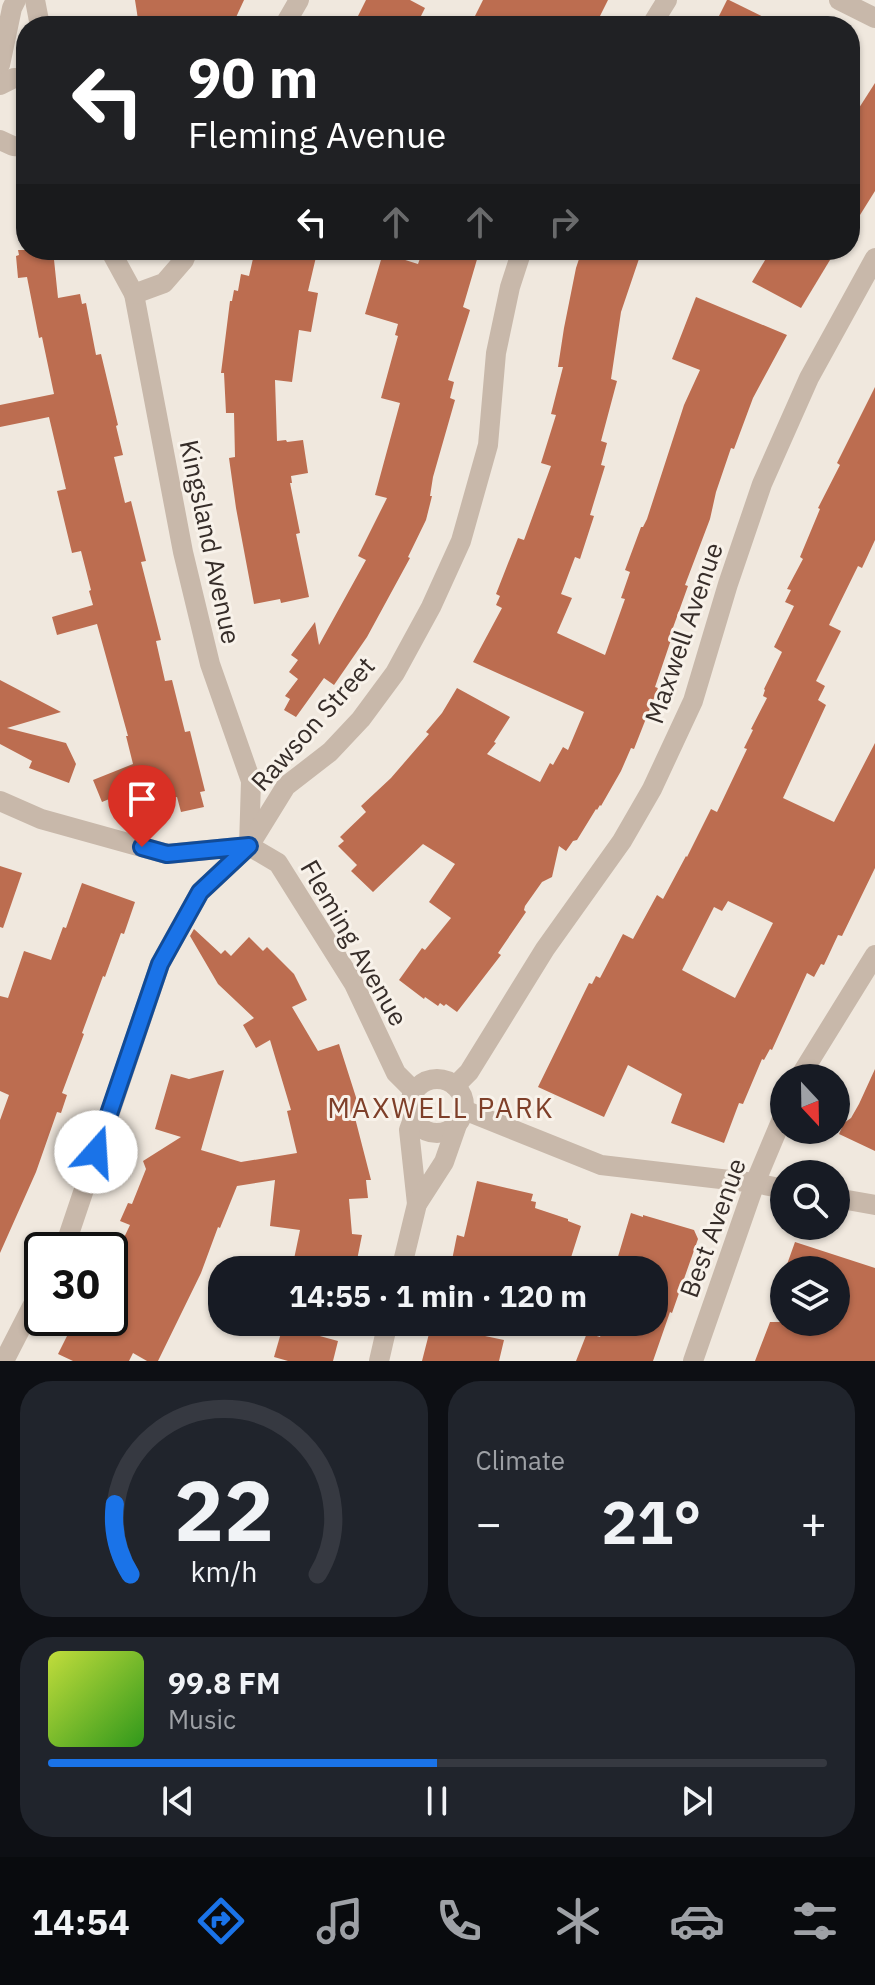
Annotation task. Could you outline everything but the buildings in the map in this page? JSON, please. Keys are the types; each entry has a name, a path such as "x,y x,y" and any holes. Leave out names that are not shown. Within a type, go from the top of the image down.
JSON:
{"street":[{"path":"0,65 16,0"},
{"path":"839,0 875,18"},
{"name":"Maxwell Avenue","path":"455,1086 469,1072 545,949 622,841 652,789 693,701 762,484 809,378 875,258"},
{"name":"Kingsland Avenue","path":"115,260 134,294 183,552 210,664 251,781 249,846"},
{"path":"134,294 164,283 184,260"},
{"name":"Rawson Street","path":"70,1232 160,964 200,892 249,846 286,786 330,752 369,708 395,673 431,607 461,541 488,445 496,353 519,260"},
{"path":"0,801 41,819 167,854 249,846"},
{"name":"Fleming Avenue","path":"249,846 278,863 354,984 396,1073 414,1091"},
{"path":"808,1064 875,955"},
{"path":"404,1256 417,1204 444,1162 461,1116 463,1098 455,1086 443,1080 430,1080 414,1091 410,1105 413,1119 428,1132 453,1128 461,1116"},
{"path":"461,1116 601,1165 770,1186"},
{"path":"413,1119 409,1130 410,1156 417,1204"},
{"name":"Best Avenue","path":"693,1361 771,1144"},
{"path":"850,1201 875,1205"},
{"path":"4,1361 24,1322"},
{"path":"379,1361 385,1336"}],"district":[{"name":"MAXWELL PARK","path":"441,1108"}],"route":[{"path":"96,1152 160,964 200,892 249,846 167,854 142,847"}]}
